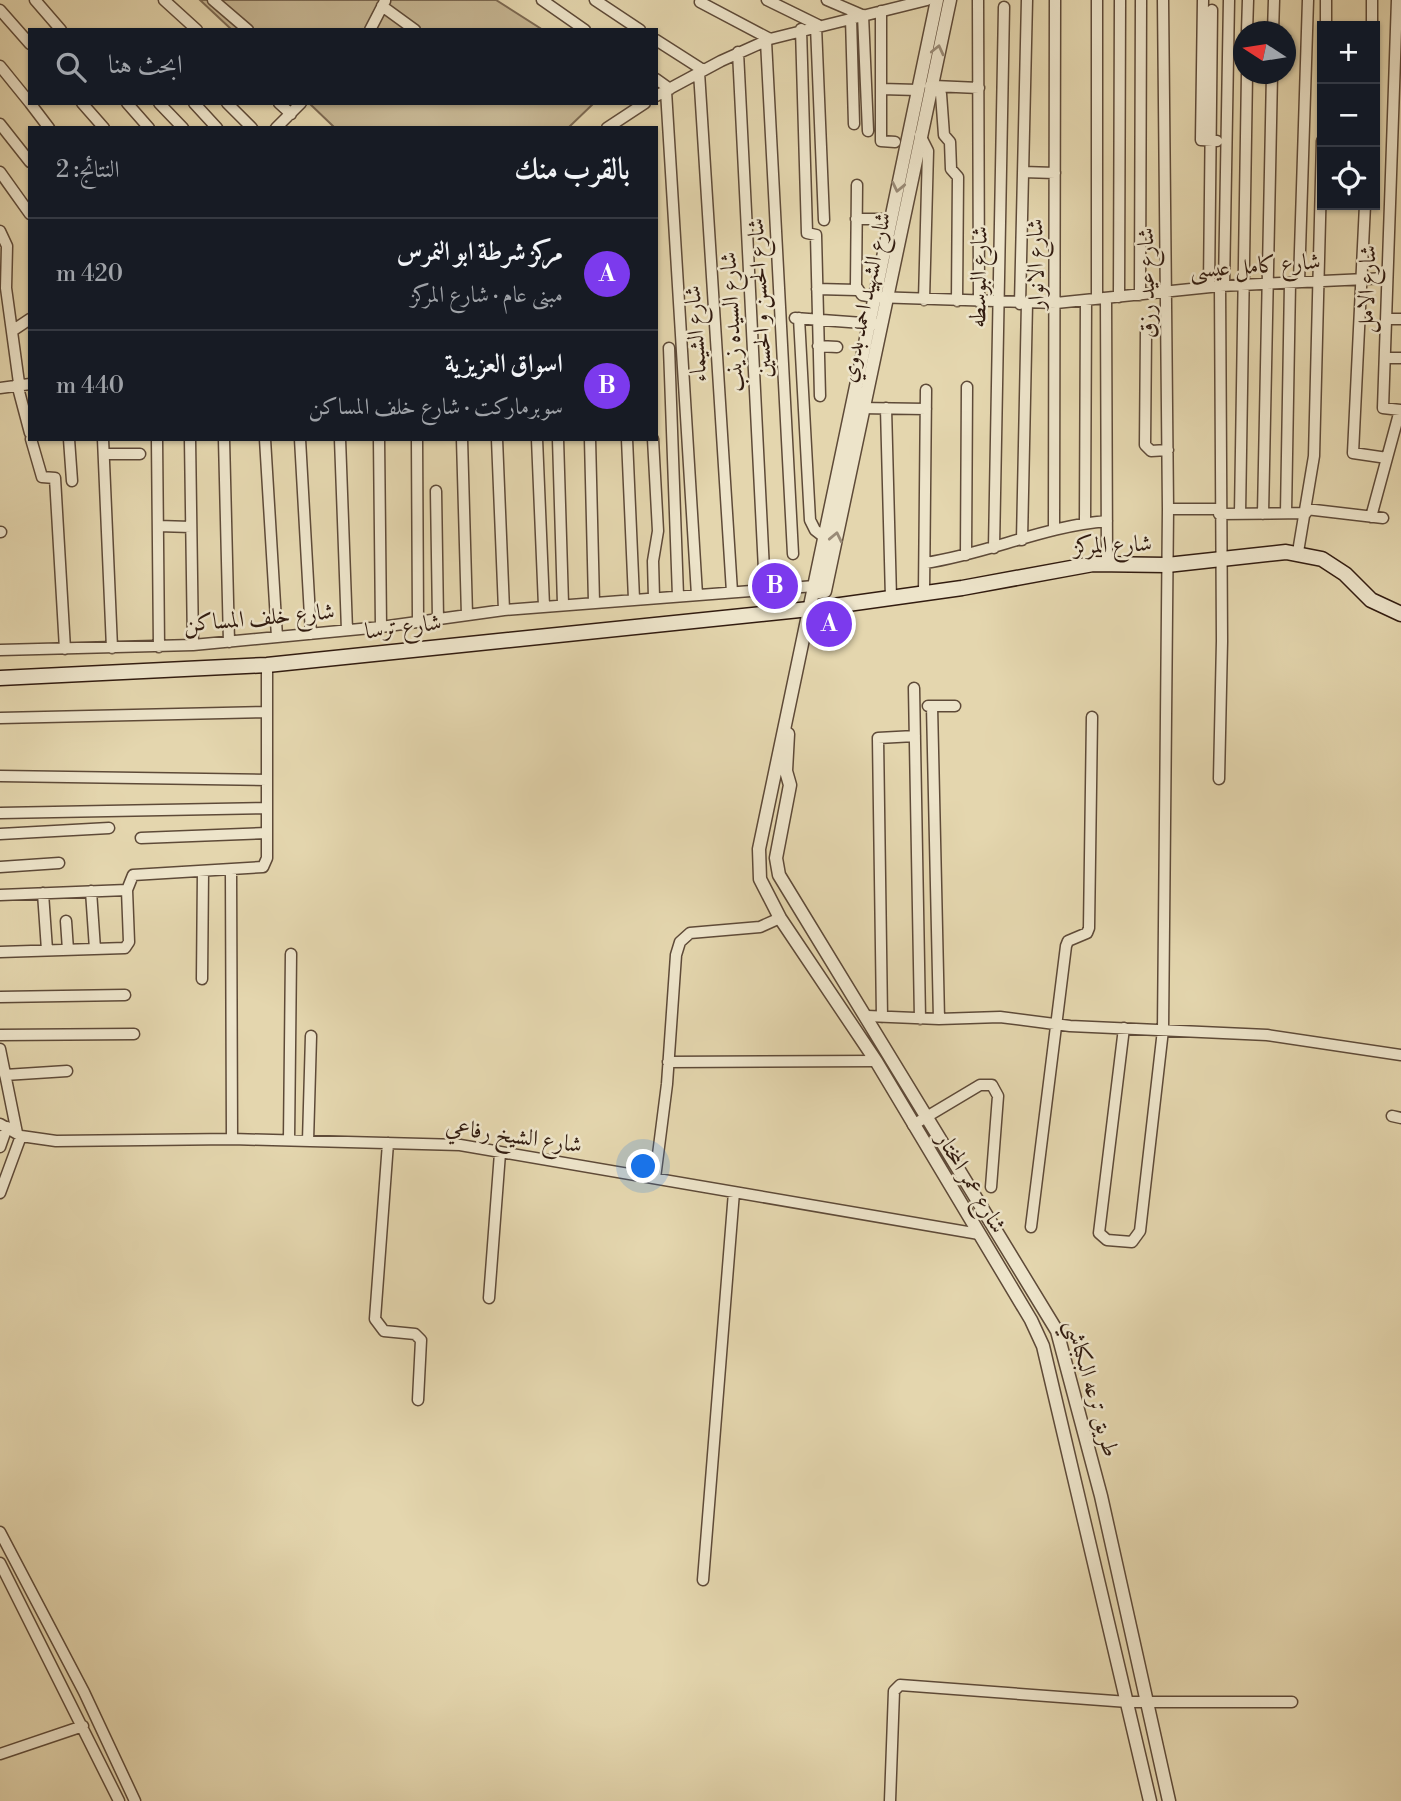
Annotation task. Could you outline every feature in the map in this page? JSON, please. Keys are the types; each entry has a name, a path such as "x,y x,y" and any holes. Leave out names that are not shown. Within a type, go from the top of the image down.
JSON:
{"main road":[{"name":"شارع المركز","path":"810,609 1107,563 1167,565 1298,552 1333,565 1371,600 1401,614"},
{"name":"شارع ترسا","path":"0,678 267,665 810,609"}],"street":[{"path":"35,0 59,28"},
{"path":"164,0 195,28"},
{"path":"213,0 246,28"},
{"path":"542,0 582,28"},
{"path":"595,0 637,28"},
{"path":"767,0 817,25"},
{"path":"827,0 858,16"},
{"path":"891,0 903,5"},
{"path":"697,595 664,92 738,52 768,40 801,29 927,0"},
{"name":"شارع الشهيد احمد بدوي","path":"880,298 922,138 937,0"},
{"name":"شارع الشهيد احمد بدوي","path":"814,590 825,591 880,298 891,219 950,0"},
{"path":"978,0 979,302"},
{"path":"1022,540 1023,172 1027,0"},
{"name":"شارع الانوار","path":"1054,528 1055,0"},
{"path":"1085,522 1096,299 1097,0"},
{"path":"1119,297 1120,0"},
{"path":"1140,295 1141,0"},
{"name":"شارع عيد رزق","path":"1124,1028 1099,1233 1107,1240 1132,1242 1140,1231 1163,1030 1168,450 1163,0"},
{"path":"1247,21 1248,0"},
{"path":"1273,0 1273,21"},
{"path":"1286,513 1308,0"},
{"path":"1325,21 1326,0"},
{"path":"1371,21 1373,0"},
{"name":"شارع الامل","path":"1306,511 1377,517 1387,458 1400,408 1383,408 1388,248 1395,207 1397,0"},
{"path":"700,2 768,40"},
{"path":"371,28 384,3 413,28"},
{"path":"1218,287 1227,142 1229,4 1206,7 1201,140 1227,142"},
{"name":"شارع البوسطه","path":"994,548 1004,7"},
{"path":"0,10 28,42"},
{"path":"881,10 881,141 895,142"},
{"path":"854,124 858,16"},
{"path":"858,16 868,131"},
{"path":"817,25 824,220"},
{"path":"801,29 807,233 816,235 820,396"},
{"name":"شارع الحسن و الحسين","path":"768,40 793,554"},
{"path":"658,41 701,71"},
{"name":"شارع السيده زينب","path":"738,52 765,590"},
{"path":"0,66 28,101"},
{"name":"شارع الشيماء","path":"701,71 732,592"},
{"path":"1240,514 1247,84"},
{"path":"1263,514 1272,84"},
{"path":"928,87 941,94 946,139 950,142 951,169 958,177 957,301"},
{"path":"881,89 979,88"},
{"path":"32,105 47,126"},
{"path":"84,105 102,126"},
{"path":"129,105 147,126"},
{"path":"161,105 181,126"},
{"path":"196,105 215,126"},
{"path":"229,105 250,126"},
{"path":"281,105 291,114"},
{"path":"278,126 299,105"},
{"path":"611,126 642,105"},
{"path":"0,124 28,159"},
{"path":"924,300 928,151 922,138 946,139"},
{"path":"1210,141 1218,287 1219,779"},
{"path":"1298,552 1314,456 1322,147"},
{"path":"0,172 28,211"},
{"path":"1023,172 1055,173"},
{"path":"817,289 857,290 857,185"},
{"path":"907,197 927,200"},
{"path":"1365,210 1353,453 1387,458"},
{"path":"856,219 891,219"},
{"path":"0,232 7,246 6,288 28,421"},
{"path":"1388,248 1401,248"},
{"path":"855,268 869,269"},
{"name":"شارع كامل عيسى","path":"857,290 862,295 880,298 1023,304 1318,281 1363,279 1401,284"},
{"path":"1096,299 1107,563"},
{"path":"781,318 875,324"},
{"path":"799,318 810,520 815,530 824,537"},
{"path":"1386,319 1401,318"},
{"path":"12,331 28,320"},
{"path":"1146,332 1145,445 1151,451 1168,450"},
{"path":"818,346 837,347"},
{"path":"669,348 678,596"},
{"path":"1385,358 1401,358"},
{"path":"0,388 22,384"},
{"path":"966,555 967,387"},
{"path":"924,593 926,390"},
{"path":"858,408 926,409"},
{"name":"شارع الشهيد احمد بدوي","path":"810,609 824,537 858,408"},
{"path":"886,408 891,598"},
{"path":"32,441 42,477 55,478 65,649"},
{"path":"69,441 72,481"},
{"path":"103,441 112,648"},
{"path":"157,441 159,647"},
{"path":"190,441 193,645"},
{"path":"224,441 229,642"},
{"path":"265,441 277,637"},
{"path":"300,441 311,634"},
{"path":"340,441 347,630"},
{"path":"379,441 381,627"},
{"path":"417,441 418,621"},
{"path":"462,441 467,615"},
{"path":"497,441 504,610"},
{"path":"537,441 544,606"},
{"path":"558,441 563,604"},
{"path":"590,441 594,602"},
{"path":"626,441 634,599"},
{"path":"653,441 658,531 653,561 654,598"},
{"path":"104,454 140,454"},
{"path":"436,491 438,618"},
{"path":"1168,509 1240,514 1306,511"},
{"path":"925,563 994,548 1054,528 1107,521"},
{"path":"158,526 191,527"},
{"name":"شارع خلف المساكن","path":"0,650 193,645 381,627 563,604 765,590 814,590"},
{"name":"شارع عمر المختار","path":"810,609 758,860 764,889 780,918 859,1015 876,1061 899,1085 979,1234 1016,1278 1044,1346 1091,1499 1153,1771 1150,1801"},
{"path":"0,951 128,946 128,881 141,873 263,867 266,863 267,833 267,665"},
{"path":"914,688 920,1019"},
{"path":"914,706 955,706"},
{"path":"932,706 939,1019"},
{"path":"0,718 267,712"},
{"path":"1031,1227 1068,941 1087,933 1089,928 1091,717"},
{"path":"786,723 789,743 786,771 789,789 777,852 777,870 794,905 899,1085"},
{"path":"882,1017 878,738 915,736"},
{"path":"0,776 267,780"},
{"path":"0,813 267,808"},
{"path":"0,834 109,828"},
{"path":"141,838 267,833"},
{"path":"0,867 59,863"},
{"path":"231,870 232,1139"},
{"path":"202,979 204,871"},
{"path":"0,895 127,890"},
{"path":"91,891 95,949"},
{"path":"43,893 47,950"},
{"path":"655,1178 677,949 690,933 760,927 780,918"},
{"path":"66,921 68,950"},
{"path":"289,1140 291,954"},
{"path":"0,997 125,995"},
{"path":"859,1015 920,1019 1000,1017 1058,1024 1267,1035 1401,1055"},
{"path":"0,1035 134,1034"},
{"path":"308,1141 311,1035"},
{"path":"0,1049 11,1130 0,1193"},
{"path":"668,1062 876,1061"},
{"path":"5,1075 67,1072"},
{"path":"919,1121 980,1085 992,1085 998,1097 991,1187"},
{"name":"طريق ترعه البكباشي","path":"919,1121 1016,1278 1049,1313 1062,1343 1091,1499 1153,1771 1169,1801"},
{"path":"0,1147 11,1130"},
{"name":"شارع الشيخ رفاعي","path":"11,1130 73,1141 232,1139 460,1145 979,1234"},
{"path":"388,1143 375,1319 384,1331 415,1334 421,1340 418,1400"},
{"path":"489,1298 500,1153"},
{"path":"703,1580 734,1192"},
{"path":"0,1532 135,1801"},
{"path":"0,1563 119,1801"},
{"path":"38,1638 51,1630"},
{"path":"890,1801 894,1690 900,1685 1137,1702 1292,1702"},
{"path":"0,1754 83,1726"}],"shaded area":[{"path":"200,0 496,0 540,28 230,28"},
{"path":"311,105 592,105 570,126 333,126"}],"place":[{"name":"اسواق العزيزية","path":"775,586"},
{"name":"مركز شرطة ابو النمرس","path":"829,624"}]}
